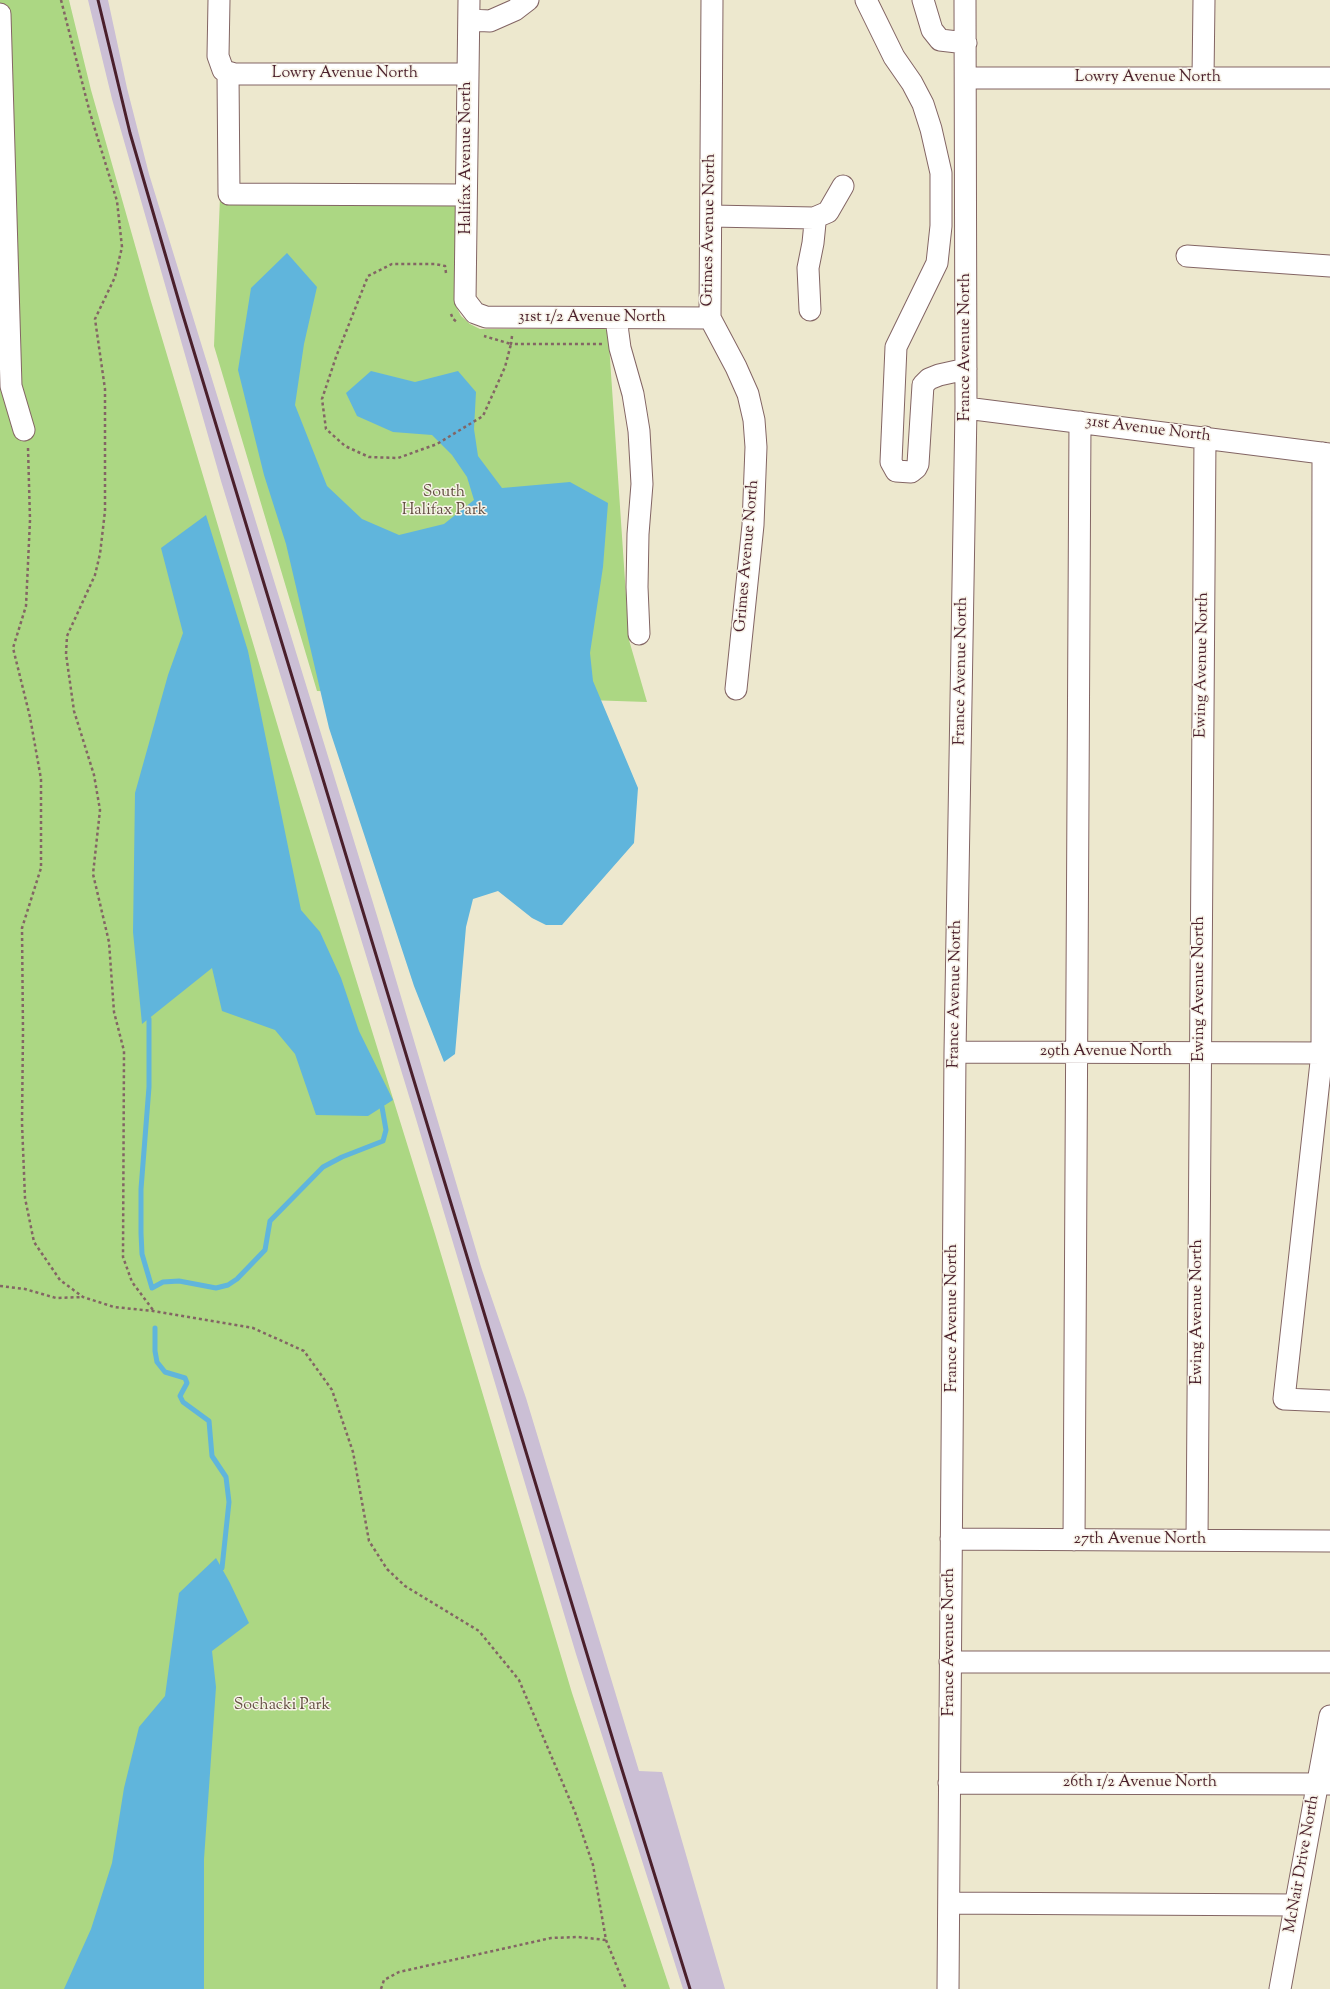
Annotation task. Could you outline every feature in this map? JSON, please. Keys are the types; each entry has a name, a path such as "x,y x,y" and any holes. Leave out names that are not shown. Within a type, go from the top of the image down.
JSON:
{"street":[{"path":"219,0 218,56 226,71 229,194 466,195"},
{"path":"469,10 490,21 515,10 528,0"},
{"name":"Grimes Avenue North","path":"712,0 710,318 736,367 748,394 754,420 756,446 754,518 736,689"},
{"path":"866,0 894,57 912,83 923,104 931,129 941,173 941,226 937,263 896,348 891,462 896,471 911,472 918,464 923,386 929,379 939,375 966,369"},
{"path":"923,0 932,30 940,40 966,43"},
{"name":"France Avenue North","path":"948,1989 955,1052 966,408 965,0"},
{"path":"1203,78 1204,0"},
{"name":"Halifax Avenue North","path":"469,10 466,195 466,300 469,320"},
{"path":"0,14 11,386 24,430"},
{"name":"Lowry Avenue North","path":"226,71 235,74 468,74"},
{"name":"Lowry Avenue North","path":"966,78 1330,78"},
{"path":"710,216 814,218 828,212 843,186"},
{"path":"810,310 808,284 815,223 814,218"},
{"path":"1187,256 1330,266"},
{"name":"31st 1/2 Avenue North","path":"469,320 486,317 710,318"},
{"path":"616,318 619,344 633,394 638,431 642,484 638,534 637,587 639,634"},
{"name":"31st Avenue North","path":"966,408 1205,437 1327,454"},
{"path":"1074,1540 1080,422"},
{"name":"Ewing Avenue North","path":"1197,1540 1199,1052 1205,437"},
{"path":"1327,454 1326,1053 1284,1399 1330,1400"},
{"name":"29th Avenue North","path":"955,1052 1326,1053"},
{"name":"27th Avenue North","path":"951,1539 1330,1541"},
{"path":"950,1662 1330,1662"},
{"name":"McNair Drive North","path":"1280,1989 1295,1906 1324,1784 1330,1716"},
{"name":"26th 1/2 Avenue North","path":"949,1783 1324,1784"},
{"path":"949,1903 1295,1906"}],"path":[{"path":"61,0 86,99 117,201 122,247 115,277 95,319 105,389 105,511 100,554 95,575 67,636 66,654 74,711 94,775 100,810 93,874 109,942 114,1012 124,1051 123,1257 132,1282 153,1311"},
{"path":"466,282 448,282 444,266 435,264 392,264 368,276 336,357 322,399 326,429 345,446 369,457 398,458 437,444 483,416 505,367 511,344 515,318"},
{"path":"451,311 453,319 469,320"},
{"path":"481,335 511,344 619,344"},
{"path":"24,430 28,451 30,520 26,606 13,648 30,717 42,779 42,868 22,928 22,1124 25,1198 34,1242 60,1280 83,1297 114,1307 153,1311 253,1328 304,1351 332,1390 352,1452 369,1541 387,1569 405,1586 479,1631 519,1680 575,1812 593,1864 606,1940 626,1989"},
{"path":"0,1286 25,1289 56,1298 83,1297"},
{"path":"381,1989 384,1980 398,1972 551,1938 578,1937 606,1940"}],"shaded area":[{"path":"88,0 108,0 127,88 149,174 378,919 481,1267 526,1398 639,1771 662,1772 725,1989 683,1989 576,1654 416,1119 221,481 112,99"}],"green space":[{"name":"Sochacki Park","path":"0,0 69,0 91,90 150,298 284,747 435,1234 572,1693 670,1989 0,1989"},
{"name":"South Halifax Park","path":"220,197 456,200 454,302 461,316 470,324 480,329 608,329 629,640 647,702 317,691 214,346"}],"water":[{"path":"287,253 317,287 304,344 295,405 327,486 362,519 399,535 444,524 474,500 467,477 452,455 432,435 393,432 357,416 346,393 371,371 415,382 458,371 476,392 474,429 478,456 502,488 570,482 608,503 603,567 590,653 593,681 638,788 634,843 562,925 546,925 532,918 498,891 473,899 466,927 455,1054 444,1062 414,986 329,728 286,544 264,475 238,370 251,288"},
{"path":"206,515 248,651 301,910 320,932 341,978 359,1031 393,1100 368,1116 316,1115 295,1054 275,1030 222,1011 212,968 142,1024 133,932 135,793 168,675 183,633 161,548"},
{"path":"216,1558 249,1623 212,1651 216,1687 204,1859 204,1989 64,1989 91,1929 112,1863 124,1788 139,1727 165,1696 179,1593"}],"waterway":[{"path":"149,1019 149,1087 141,1189 141,1233 142,1254 152,1288 163,1282 179,1281 216,1288 228,1285 237,1279 265,1250 270,1221 323,1167 342,1157 383,1141 386,1130 382,1107"},
{"path":"155,1328 155,1351 157,1362 165,1372 185,1378 187,1383 180,1396 183,1402 209,1421 212,1456 226,1477 229,1502 222,1568"}],"railway":[{"path":"98,0 130,133 182,312 619,1760 690,1989"}]}
